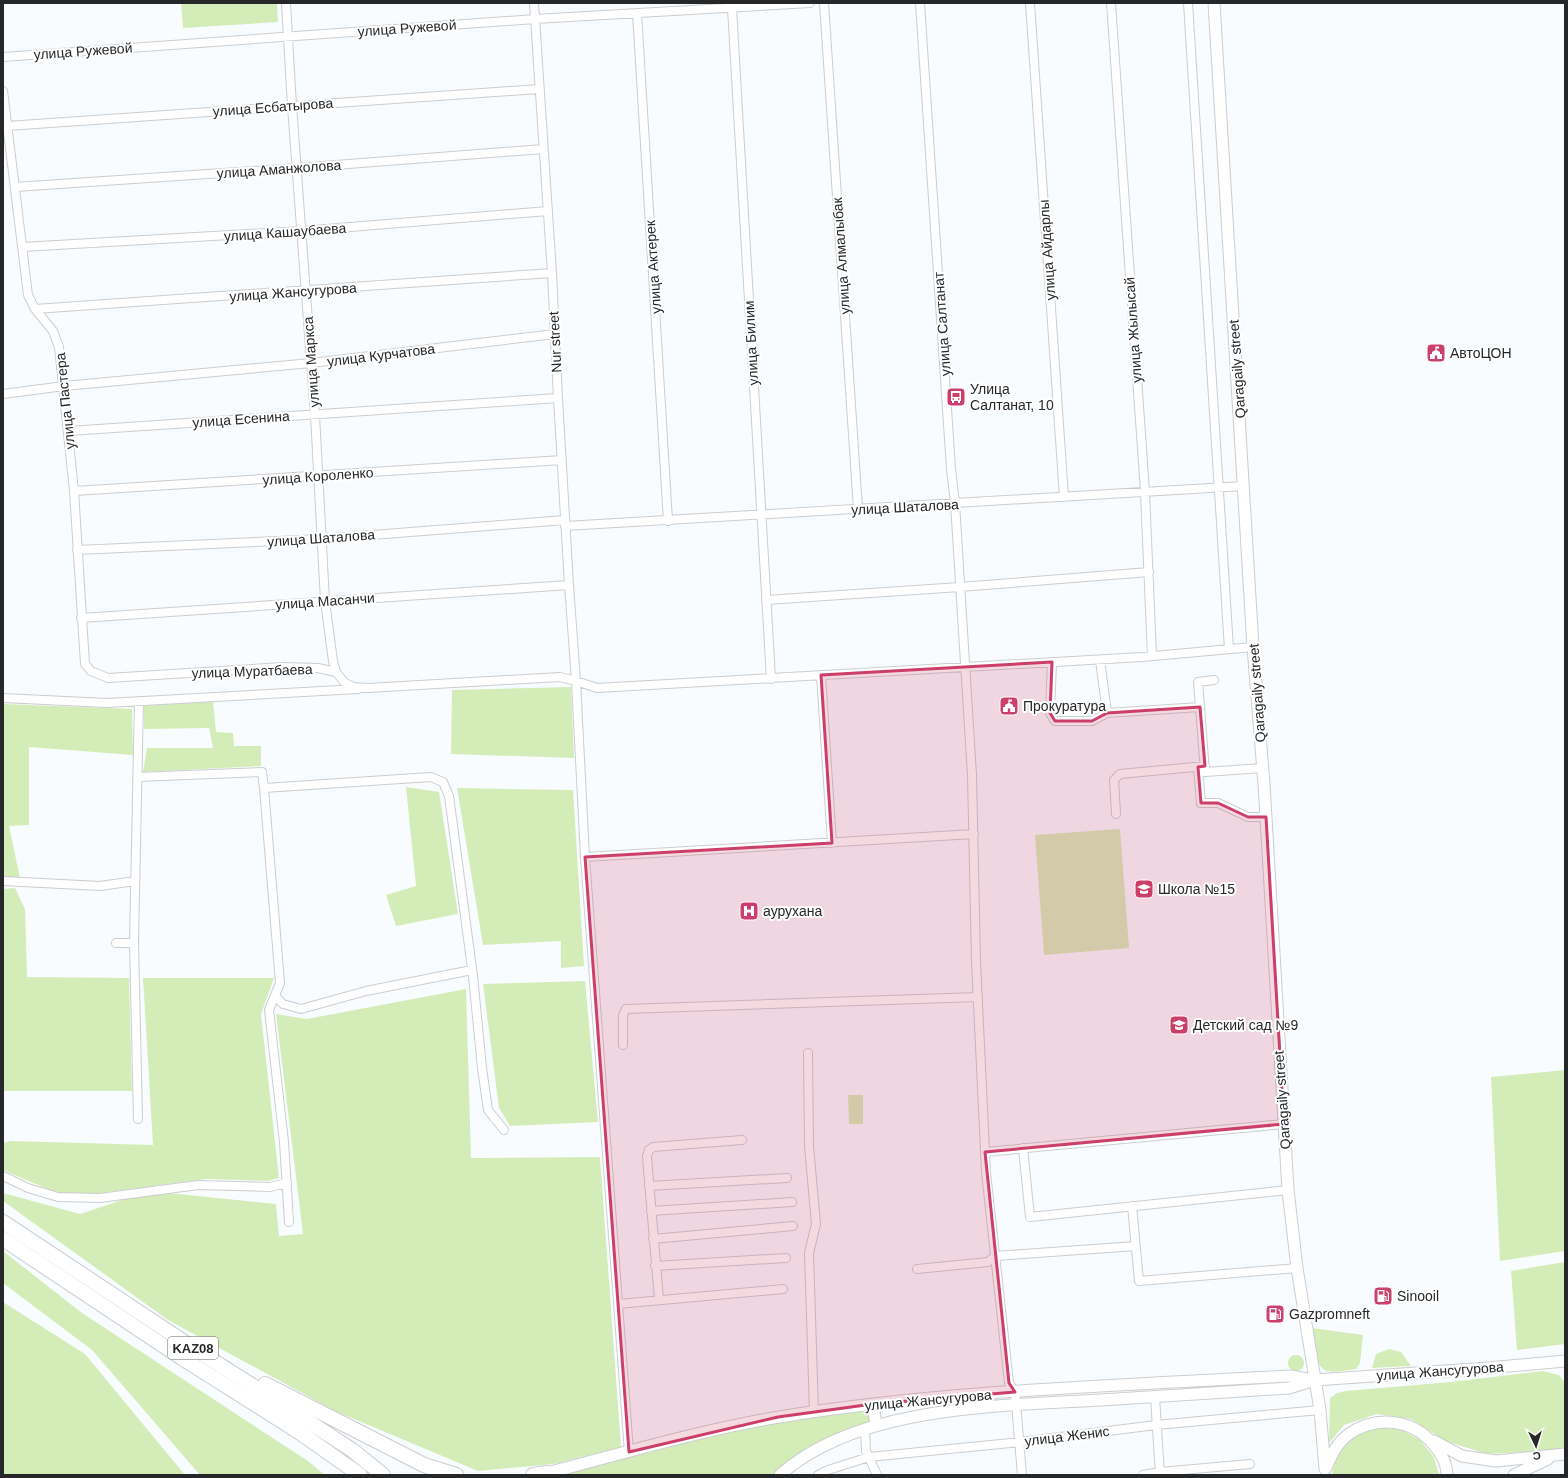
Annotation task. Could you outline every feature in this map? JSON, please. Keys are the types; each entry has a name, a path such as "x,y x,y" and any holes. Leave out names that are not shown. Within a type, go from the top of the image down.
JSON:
{"highway":[{"name":"KAZ08","path":"3,1222 360,1475"},
{"name":"KAZ08","path":"3,1239 186,1352 306,1420 352,1450 383,1475"},
{"path":"186,1352 424,1465 456,1475"}],"main road":[{"name":"Qaragaily street","path":"1214,3 1253,647 1263,768 1288,1190 1297,1268 1320,1410 1325,1472"},
{"name":"улица Жансугурова","path":"540,1474 693,1436 778,1417 873,1404 1015,1392 1290,1376 1315,1380 1565,1361"},
{"name":"улица Жансугурова","path":"780,1475 795,1462 835,1441 876,1425 905,1418 1016,1405 1289,1388 1315,1380"},
{"path":"1148,1384 1152,1397"},
{"path":"873,1404 876,1425"},
{"path":"1325,1472 1334,1450 1348,1434 1367,1424 1388,1421 1409,1426 1462,1456 1496,1461 1560,1455"},
{"path":"1427,1436 1440,1451 1447,1470 1447,1475"},
{"path":"1514,1475 1560,1455"}],"street":[{"name":"улица Маркса","path":"286,3 292,106 315,414 321,538 326,601 333,660 336,672"},
{"name":"Nur street","path":"534,3 552,273 585,857 629,1452"},
{"name":"улица Ружевой","path":"3,57 535,19 810,3"},
{"name":"улица Алмалыбак","path":"824,3 858,509"},
{"name":"улица Салтанат","path":"920,3 955,504 972,775 978,997 986,1172 1009,1383 1015,1392 1022,1475"},
{"name":"улица Айдарлы","path":"1030,3 1064,497"},
{"name":"улица Жылысай","path":"1111,3 1145,492 1152,656"},
{"path":"1188,3 1229,649"},
{"name":"улица Билим","path":"732,8 760,516 771,679"},
{"name":"улица Актерек","path":"637,13 668,521"},
{"name":"улица Есбатырова","path":"7,126 539,88"},
{"name":"улица Пастера","path":"3,91 28,295 34,309 53,331 59,347 69,431 74,491 85,664 90,670"},
{"name":"улица Аманжолова","path":"15,186 297,168 543,149"},
{"name":"улица Кашаубаева","path":"22,247 301,231 548,212"},
{"name":"улица Жансугурова","path":"34,309 552,273"},
{"name":"улица Курчатова","path":"3,394 64,386 311,363 555,334"},
{"name":"улица Есенина","path":"69,431 558,398"},
{"name":"улица Короленко","path":"74,491 562,460"},
{"name":"улица Шаталова","path":"77,550 321,538 565,523 668,521 760,516 1244,486"},
{"path":"766,600 1149,572"},
{"name":"улица Масанчи","path":"81,618 569,585"},
{"path":"3,698 107,703 139,702 560,677 597,688 1100,660 1253,647"},
{"path":"1100,660 1107,713"},
{"path":"1052,662 1050,713 1055,721 1092,721 1107,713 1200,707"},
{"name":"улица Муратбаева","path":"90,670 108,678 283,667 318,668 336,672"},
{"path":"336,672 344,682 353,687 368,688"},
{"path":"821,675 832,843"},
{"path":"1214,680 1198,682 1200,707 1201,803 1218,803 1248,816 1266,818"},
{"path":"138,1119 134,943 139,702"},
{"path":"1201,767 1205,772 1263,768"},
{"path":"1116,814 1114,780 1120,774 1201,767"},
{"path":"137,777 262,772 280,983 269,1010 284,1142 289,1222"},
{"path":"264,788 431,777 443,782 449,796 472,970 488,1110 504,1130"},
{"path":"585,857 974,834"},
{"path":"3,881 100,886 135,881"},
{"path":"116,943 134,943"},
{"path":"275,996 283,1004 301,1009 366,991 472,970"},
{"path":"623,1045 623,1015 626,1009 978,997"},
{"path":"808,1053 809,1146 816,1224 809,1253 814,1412"},
{"path":"986,1152 1284,1124"},
{"path":"658,1299 647,1156 649,1150 651,1148 742,1140"},
{"path":"1023,1148 1030,1217 1288,1190"},
{"path":"3,1176 28,1188 58,1197 100,1198 198,1185 270,1187 287,1183"},
{"path":"649,1186 787,1178"},
{"path":"651,1211 792,1202"},
{"path":"1132,1206 1139,1281 1297,1268"},
{"path":"653,1240 793,1226"},
{"path":"917,1269 988,1262 995,1256 1136,1246"},
{"path":"655,1266 786,1258"},
{"path":"618,1304 658,1299 783,1289"},
{"path":"1152,1397 1160,1474"},
{"name":"улица Женис","path":"818,1475 828,1470 870,1457 1020,1442 1156,1425 1320,1410"},
{"path":"865,1429 866,1451 877,1475"},
{"path":"1143,1475 1250,1464"}],"highlighted area":[{"path":"1052,662 1050,713 1055,721 1092,721 1107,713 1200,707 1205,766 1198,767 1201,803 1218,803 1248,817 1266,817 1284,1124 985,1152 1009,1383 1015,1392 873,1404 778,1417 629,1452 585,857 832,843 821,675"}],"green space":[{"path":"181,3 277,3 278,22 183,28"},
{"path":"571,687 574,758 451,754 452,690"},
{"path":"213,701 216,732 233,733 234,746 261,746 261,766 143,772 147,748 213,748 209,728 144,729 144,706"},
{"path":"3,704 132,709 133,755 29,747 29,825 9,826 20,878 3,877"},
{"path":"406,787 439,792 458,914 396,926 386,895 416,886"},
{"path":"457,788 573,790 584,966 561,968 561,941 483,945"},
{"path":"1120,829 1129,948 1044,955 1035,835"},
{"path":"15,888 25,909 27,977 129,978 132,1091 3,1091 3,889"},
{"path":"143,978 274,978 261,1014 279,1178 268,1181 206,1179 94,1194 59,1194 3,1170 3,1143 11,1141 153,1145"},
{"path":"585,981 598,1122 510,1126 499,1108 483,984"},
{"path":"466,989 471,1158 600,1157 621,1447 554,1464 478,1471 335,1411 168,1320 3,1201 3,1193 80,1214 149,1191 276,1204 279,1236 303,1234 276,1014 307,1019"},
{"path":"1565,1070 1565,1251 1500,1261 1491,1077"},
{"path":"848,1095 863,1095 863,1124 849,1124"},
{"path":"3,1251 82,1313 308,1461 325,1475 200,1475 92,1350 3,1283"},
{"path":"1565,1262 1565,1344 1517,1350 1511,1271"},
{"path":"3,1302 85,1354 185,1475 3,1475"},
{"path":"1312,1328 1363,1335 1360,1363 1356,1369 1334,1372 1327,1371 1322,1368 1316,1358 1313,1346"},
{"path":"1389,1349 1401,1352 1411,1366 1372,1368 1376,1354"},
{"path":"1296,1355 1302,1357 1304,1363 1302,1369 1296,1371 1290,1369 1288,1363 1290,1357"},
{"path":"1543,1371 1559,1375 1565,1383 1565,1448 1546,1451 1487,1454 1445,1441 1411,1419 1377,1414 1344,1425 1329,1443 1330,1398 1337,1393"},
{"path":"873,1404 876,1425 824,1447 780,1475 541,1475 746,1424"},
{"path":"1380,1427 1402,1430 1420,1440 1434,1457 1439,1475 1332,1475 1337,1457 1344,1446 1361,1433"}],"place":[{"name":"АвтоЦОН","path":"1436,353"},
{"name":"Улица Салтанат, 10","path":"956,397"},
{"name":"Прокуратура","path":"1009,706"},
{"name":"Школа №15","path":"1144,889"},
{"name":"аурухана","path":"749,911"},
{"name":"Детский сад №9","path":"1179,1025"},
{"name":"Sinooil","path":"1383,1296"},
{"name":"Gazpromneft","path":"1275,1314"}]}
